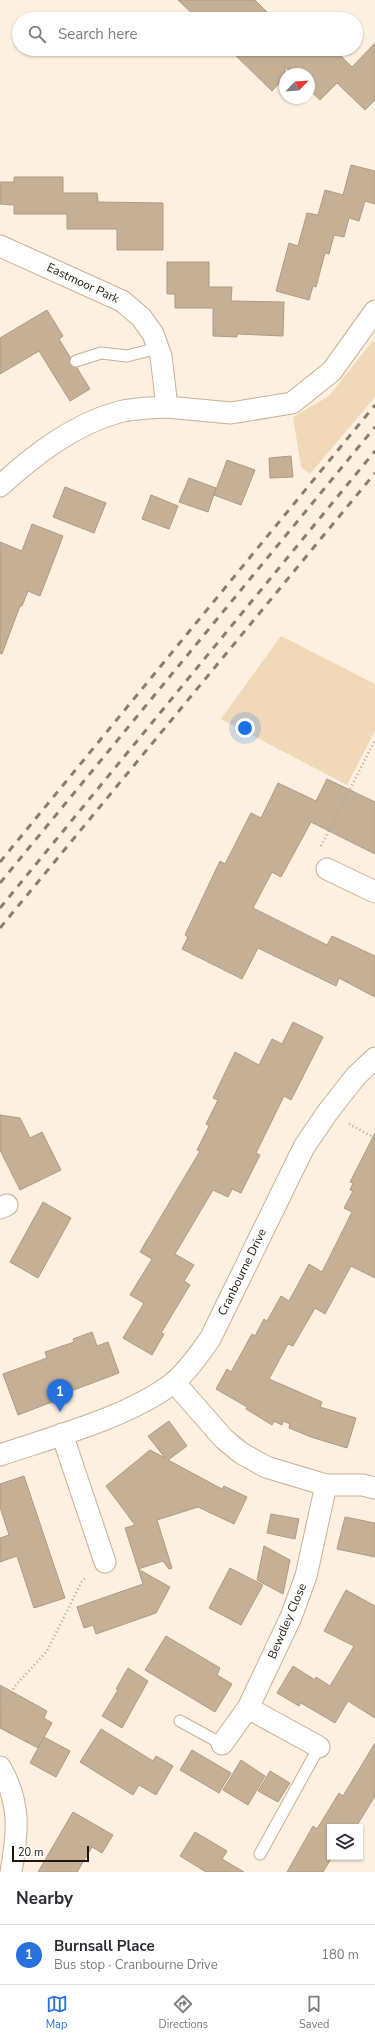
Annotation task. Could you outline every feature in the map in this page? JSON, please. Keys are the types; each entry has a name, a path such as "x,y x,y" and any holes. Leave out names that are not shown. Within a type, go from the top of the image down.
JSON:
{"street":[{"name":"Eastmoor Park","path":"0,246 122,301 141,317 154,334 161,356 167,407"},
{"path":"0,486 13,474 72,432 99,418 121,412 167,407 230,413 292,403 332,371 375,311"},
{"path":"327,869 375,892"},
{"name":"Cranbourne Drive","path":"0,1455 62,1434 150,1399 174,1382 194,1361 210,1339 304,1147 326,1113 356,1076 375,1058"},
{"path":"174,1382 224,1439 241,1453 266,1467 326,1485 363,1485 375,1488"},
{"path":"62,1434 105,1562"},
{"name":"Bewdley Close","path":"222,1744 248,1708 291,1617 306,1576 326,1485"},
{"path":"248,1708 319,1747"},
{"path":"0,1767 8,1781 17,1813 11,1872"}],"lane":[{"path":"76,361 101,353 127,356 158,348"},
{"path":"180,1721 222,1744"},
{"path":"260,1854 319,1747"}],"path":[{"path":"327,869 321,844 375,740"},
{"path":"326,1113 375,1138"},
{"path":"0,1714 15,1686 47,1651 82,1581 105,1562"}],"shaded area":[{"path":"375,338 375,397 310,474 301,467 293,417 329,396"},
{"path":"281,636 375,684 375,731 347,785 221,719"}],"building":[{"path":"178,0 255,0 267,12 191,12"},
{"path":"375,43 375,100 365,110 337,83 320,100 315,95 315,68 279,68 279,83 272,91 236,56 341,56 352,67"},
{"path":"351,165 375,171 375,204 365,201 359,221 349,218 344,237 334,235 329,254 325,253 316,287 313,286 309,300 276,291 289,243 298,246 307,213 318,215 325,190 343,195"},
{"path":"14,177 63,177 63,193 97,193 98,202 163,203 163,250 117,250 117,229 67,229 67,214 14,214 14,205 0,204 0,182 14,182"},
{"path":"167,262 209,262 209,287 232,287 231,301 284,302 283,336 237,334 237,337 213,336 213,308 175,308 175,294 167,294"},
{"path":"47,310 63,336 59,339 70,357 70,363 77,368 90,389 70,401 39,351 0,374 0,338"},
{"path":"291,456 293,477 270,478 269,458"},
{"path":"227,460 255,470 241,505 214,495"},
{"path":"189,478 216,488 208,512 179,502"},
{"path":"65,487 106,503 94,533 53,517"},
{"path":"151,495 178,506 169,529 142,519"},
{"path":"32,524 63,536 40,596 28,591 22,606 20,606 2,654 0,653 0,542 22,551"},
{"path":"327,779 375,802 375,854 311,822 281,877 272,872 253,908 327,945 332,936 375,956 375,997 339,978 336,986 258,948 242,979 182,949 188,937 185,935 220,861 225,864 251,813 261,818 278,783 316,801"},
{"path":"293,1022 323,1037 291,1100 284,1096 256,1153 260,1155 241,1193 232,1189 228,1197 213,1190 175,1254 194,1265 184,1281 190,1285 161,1333 164,1334 152,1355 123,1338 144,1303 130,1295 152,1259 140,1252 200,1151 197,1150 209,1126 206,1124 218,1100 213,1098 235,1052 259,1065 272,1039 282,1044"},
{"path":"0,1115 20,1118 30,1138 42,1132 61,1170 20,1190 0,1150"},
{"path":"375,1133 375,1278 351,1266 325,1314 315,1308 293,1346 288,1344 269,1379 322,1402 320,1407 356,1418 347,1448 311,1437 289,1428 290,1424 283,1421 282,1425 274,1421 272,1425 246,1409 247,1407 216,1389 227,1369 231,1372 252,1334 255,1336 264,1319 267,1321 281,1296 289,1301 309,1264 322,1272 352,1212 344,1208 353,1191 350,1190 353,1183 350,1182"},
{"path":"43,1202 71,1218 38,1278 10,1262"},
{"path":"92,1332 97,1346 108,1342 119,1373 55,1397 57,1400 18,1415 3,1374 47,1358 45,1352 74,1342 73,1339"},
{"path":"169,1421 187,1446 168,1460 222,1489 224,1486 247,1497 234,1524 198,1507 157,1520 172,1568 169,1569 163,1561 138,1569 125,1528 135,1525 106,1486 150,1450 165,1458 148,1436"},
{"path":"24,1476 65,1598 34,1608 17,1556 0,1562 0,1538 9,1535 0,1507 0,1484"},
{"path":"271,1514 299,1519 295,1539 267,1533"},
{"path":"345,1517 375,1523 375,1557 337,1549"},
{"path":"264,1546 290,1560 283,1594 257,1580"},
{"path":"230,1568 263,1585 241,1625 209,1608"},
{"path":"138,1569 170,1587 156,1613 96,1634 93,1625 84,1628 77,1607 143,1584"},
{"path":"346,1590 375,1606 375,1718 348,1701 335,1723 301,1703 299,1706 277,1693 293,1666 315,1680 316,1677 330,1686 354,1646 324,1631"},
{"path":"166,1636 220,1668 217,1675 232,1684 215,1712 145,1670"},
{"path":"128,1668 148,1681 122,1728 102,1716 118,1690 116,1689"},
{"path":"0,1685 47,1711 44,1718 52,1723 38,1748 0,1728"},
{"path":"101,1729 153,1761 156,1756 173,1766 156,1795 139,1785 133,1795 80,1762"},
{"path":"44,1737 70,1751 56,1777 30,1763"},
{"path":"375,1743 375,1796 358,1824 327,1824 327,1860 330,1860 323,1872 287,1872 313,1826 317,1829 339,1793 343,1796"},
{"path":"192,1750 231,1773 219,1793 180,1770"},
{"path":"241,1760 265,1776 248,1805 223,1790"},
{"path":"270,1771 290,1783 278,1802 258,1791"},
{"path":"73,1812 113,1835 102,1853 92,1847 77,1872 38,1872"},
{"path":"195,1832 227,1851 222,1859 244,1872 206,1872 180,1856"}],"railway":[{"path":"0,862 375,405"},
{"path":"0,883 375,427"},
{"path":"0,908 375,451"},
{"path":"0,928 375,473"}],"place":[{"name":"Burnsall Place","path":"60,1412"}]}
